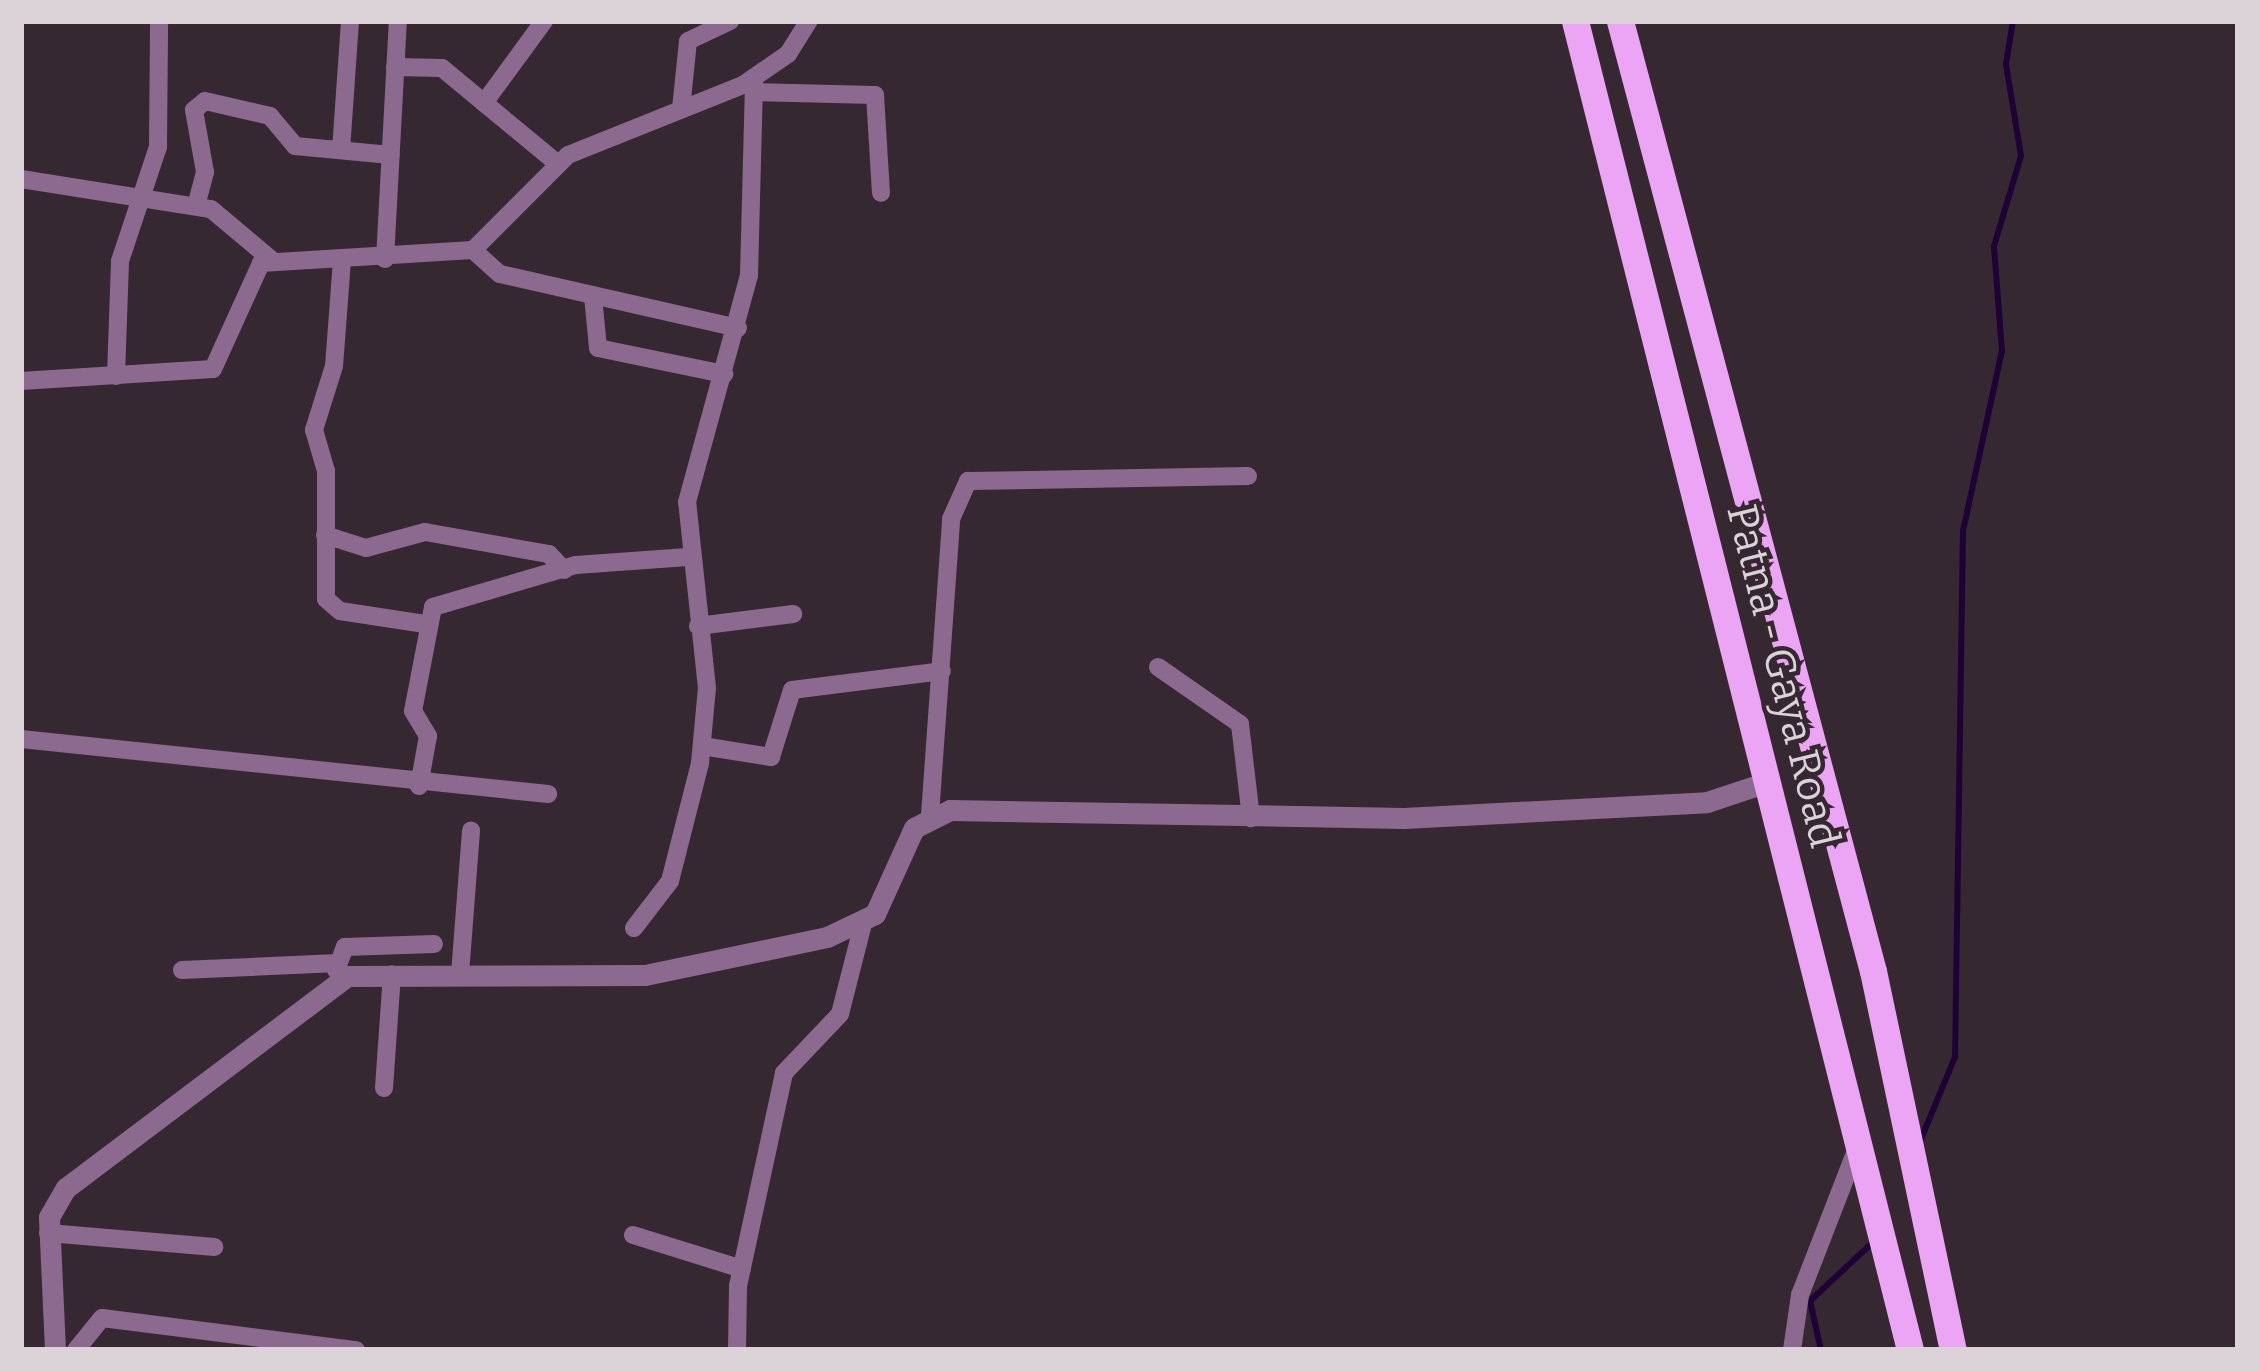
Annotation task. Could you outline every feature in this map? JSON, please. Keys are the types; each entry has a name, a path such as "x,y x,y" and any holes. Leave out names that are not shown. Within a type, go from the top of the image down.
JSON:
{"main road":[{"name":"Patna - Gaya Road","path":"1575,21 1767,782 1855,1153 1910,1350"},
{"path":"1620,21 1873,971 1953,1350"}],"street":[{"path":"116,376 120,261 140,194 157,158 159,21"},
{"path":"341,150 350,21"},
{"path":"385,259 398,21"},
{"path":"484,103 544,21"},
{"path":"681,110 688,41 730,21"},
{"path":"634,928 677,865 702,746 698,626 688,557 690,481 737,328 752,249 754,85 809,21"},
{"path":"395,68 442,68 558,164"},
{"path":"21,381 213,369 253,269 273,260 385,259 472,250 558,164 681,110 754,85 875,95 880,193"},
{"path":"196,206 198,103 246,106 275,120 291,144 391,154"},
{"path":"21,179 196,206 243,226 273,260"},
{"path":"472,250 488,270 737,328"},
{"path":"342,260 334,366 314,430 332,608 424,624"},
{"path":"593,296 598,348 724,374"},
{"path":"737,1350 742,1269 788,1062 840,1014 862,924 930,815 951,519 968,482 1248,476"},
{"path":"325,535 366,548 425,532 549,554 564,570"},
{"path":"418,786 424,624 441,602 564,570 688,557"},
{"path":"698,626 793,614"},
{"path":"1158,667 1240,724 1252,818"},
{"path":"702,746 771,757 792,690 942,671"},
{"path":"21,739 418,786 548,794"},
{"path":"930,815 1252,818 1707,802 1767,782"},
{"path":"460,974 471,830"},
{"path":"182,970 670,973 862,924"},
{"path":"55,1350 49,1233 86,1169 336,972 354,944 434,944"},
{"path":"385,1088 392,974"},
{"path":"1792,1350 1800,1295 1855,1153"},
{"path":"49,1233 214,1247"},
{"path":"634,1234 742,1269"},
{"path":"76,1350 94,1321 114,1318 356,1350"}],"waterway":[{"path":"1921,1139 1955,1057 1963,531 2002,351 1994,246 2021,156 2006,64 2013,21"},
{"path":"1821,1350 1810,1301 1873,1242"}]}
